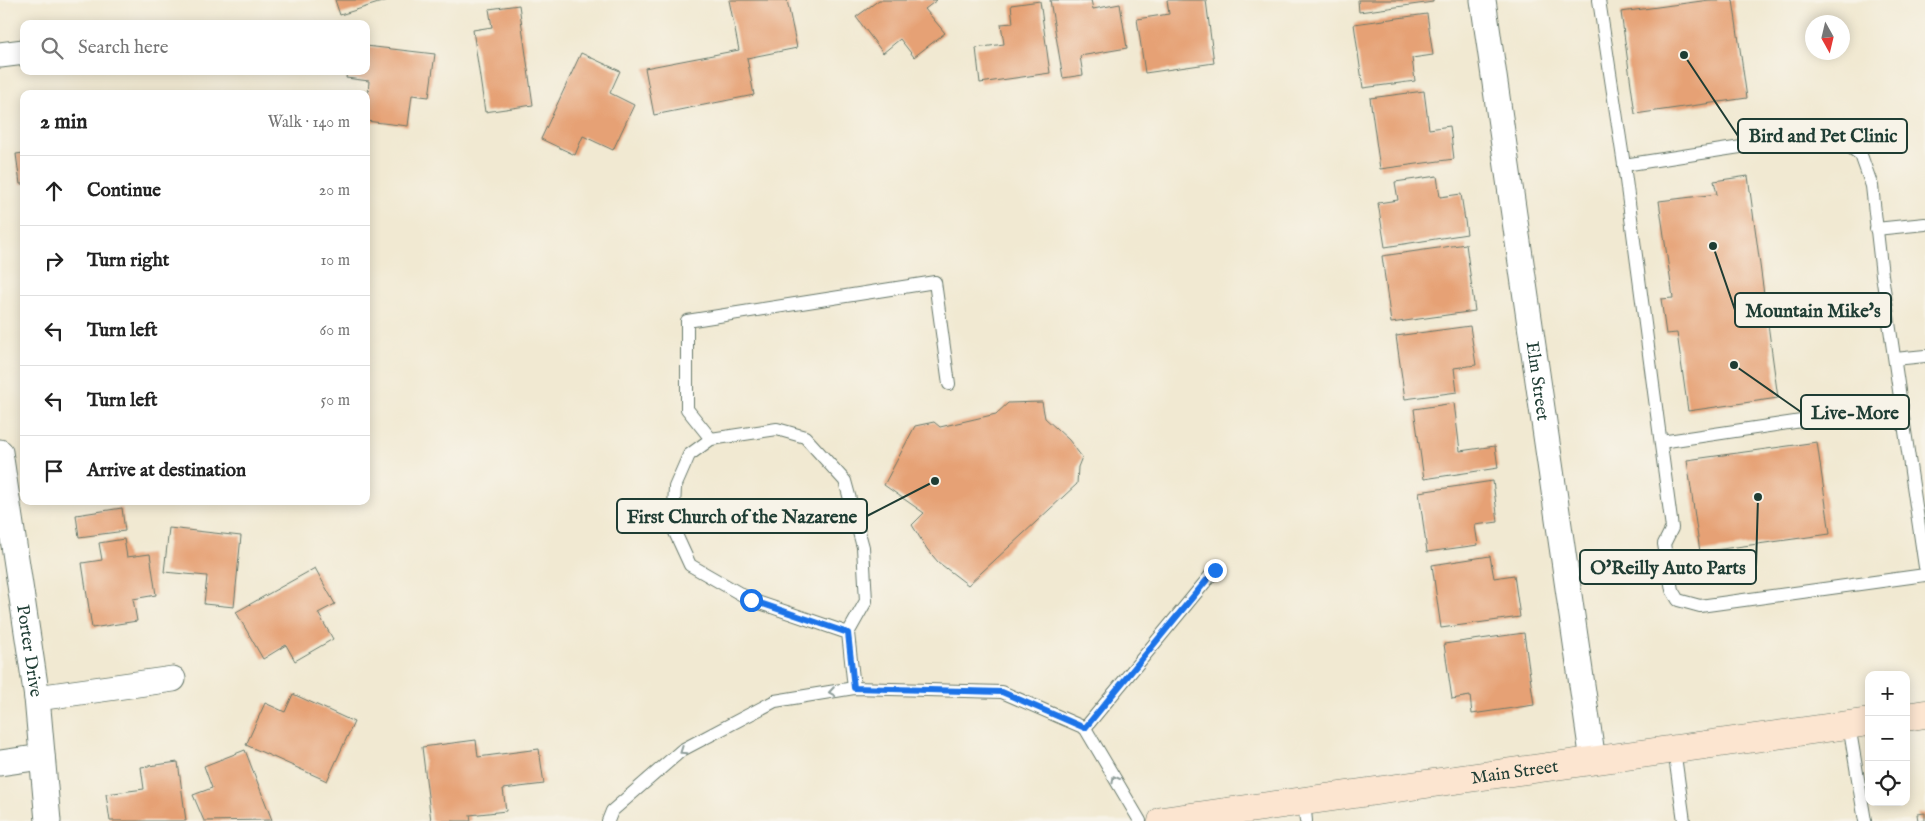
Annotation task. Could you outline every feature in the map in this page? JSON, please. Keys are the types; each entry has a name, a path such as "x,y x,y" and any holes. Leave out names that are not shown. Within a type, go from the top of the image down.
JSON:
{"street":[{"name":"Elm Street","path":"1484,0 1594,761"},
{"path":"0,56 20,53"},
{"name":"Porter Drive","path":"0,452 37,698 48,821"},
{"path":"37,698 173,679"},
{"path":"1910,716 1925,714"},
{"name":"Main Street","path":"1162,821 1305,811 1594,761 1859,724"},
{"path":"0,763 42,757"}],"lane":[{"path":"1600,0 1672,528 1664,544 1672,590 1678,600 1700,606 1925,575"},
{"path":"1624,165 1812,136 1843,142 1861,155 1872,186 1876,229 1925,567"},
{"path":"1876,229 1925,224"},
{"path":"712,439 687,409 687,321 935,282 949,384"},
{"path":"1895,359 1925,356"},
{"path":"1661,442 1902,406"},
{"path":"848,633 751,600 690,566 673,528 675,487 689,456 712,439 777,429 805,437 845,482 863,547 866,601 848,633 854,688"},
{"path":"1085,728 1215,570"},
{"path":"608,821 612,812 682,750 775,700 854,688 1002,692 1085,728 1140,821"},
{"path":"1859,724 1865,821"},
{"path":"1674,749 1684,821"}],"building":[{"path":"335,0 388,0 340,15"},
{"path":"729,0 787,0 797,48 747,58 754,95 654,115 645,68 739,50"},
{"path":"879,0 937,0 925,9 945,33 914,57 900,39 883,53 856,17"},
{"path":"1050,0 1091,0 1093,9 1120,4 1127,48 1080,56 1083,75 1063,78"},
{"path":"1167,0 1206,0 1214,63 1145,73 1137,19 1169,14"},
{"path":"1358,0 1433,0 1433,2 1359,12"},
{"path":"1709,0 1733,0 1747,98 1635,114 1621,12"},
{"path":"1040,1 1050,73 980,83 976,48 1004,44 1001,24 1013,23 1011,5"},
{"path":"519,5 533,105 485,112 473,30 492,27 489,9"},
{"path":"1427,14 1433,55 1412,58 1415,81 1363,88 1354,24"},
{"path":"370,46 435,54 429,97 412,95 408,126 370,121 369,81 346,78 346,75 370,75"},
{"path":"581,53 620,71 610,93 634,105 613,150 583,136 575,155 541,139"},
{"path":"1424,91 1429,129 1450,126 1454,159 1380,169 1370,98"},
{"path":"16,154 20,154 20,184"},
{"path":"1437,176 1440,197 1461,194 1467,234 1385,247 1378,203 1398,200 1395,182"},
{"path":"1748,176 1778,398 1688,411 1677,333 1666,334 1661,299 1673,298 1659,201 1717,194 1714,181"},
{"path":"1466,244 1475,311 1391,323 1382,256"},
{"path":"1470,326 1476,365 1454,368 1457,392 1405,399 1396,336"},
{"path":"1042,402 1045,418 1069,440 1082,457 1078,467 1077,484 968,585 938,562 927,549 912,525 924,513 884,485 915,426 934,422 940,427 996,414 1008,403"},
{"path":"1454,403 1460,451 1495,446 1498,468 1424,479 1414,409"},
{"path":"1817,442 1830,534 1700,552 1687,460"},
{"path":"1493,481 1498,522 1475,525 1478,545 1427,552 1419,492"},
{"path":"122,508 125,531 79,537 76,515"},
{"path":"169,528 241,536 234,607 204,604 207,576 164,572"},
{"path":"124,539 127,557 150,554 156,595 133,599 137,621 92,628 82,563 102,560 99,543"},
{"path":"1490,556 1494,578 1514,575 1520,617 1441,628 1432,565"},
{"path":"315,568 335,604 318,613 333,639 295,661 286,645 263,659 236,612"},
{"path":"1524,633 1534,705 1472,714 1470,696 1452,699 1444,644"},
{"path":"293,694 354,722 327,781 246,745 265,703 285,712"},
{"path":"476,740 478,757 539,749 544,784 503,789 506,811 470,815 471,821 431,821 422,747"},
{"path":"245,750 272,820 204,821 193,795 212,788 204,766"},
{"path":"178,762 186,821 110,821 106,794 144,789 141,767"},
{"path":"1925,813 1925,821 1918,821 1917,814"}],"place":[{"name":"Bird and Pet Clinic","path":"1684,55"},
{"name":"Mountain Mike's","path":"1713,246"},
{"name":"Live-More","path":"1734,365"},
{"name":"First Church of the Nazarene","path":"935,481"},
{"name":"O'Reilly Auto Parts","path":"1758,497"}],"route":[{"path":"751,600 848,633 854,688 1002,692 1085,728 1215,570"}]}
